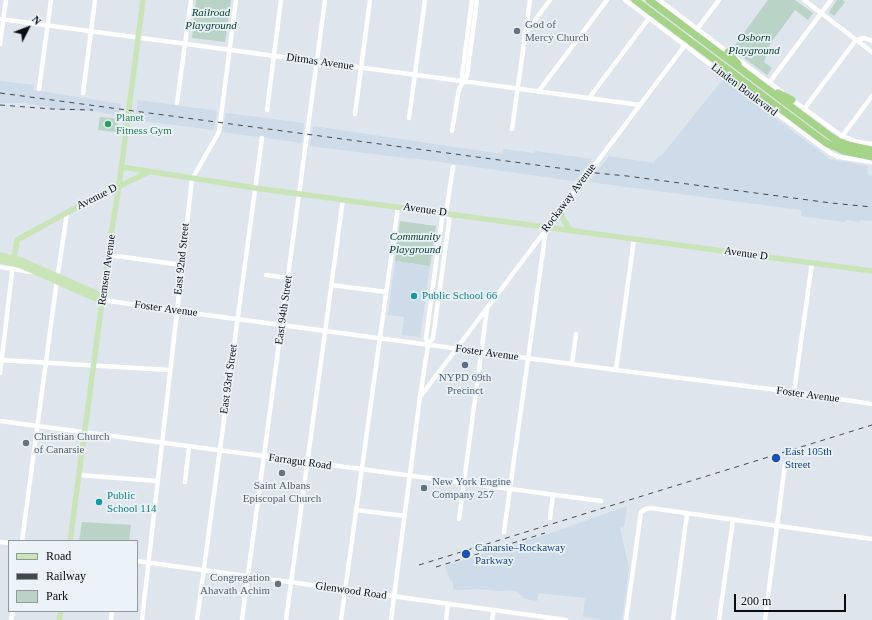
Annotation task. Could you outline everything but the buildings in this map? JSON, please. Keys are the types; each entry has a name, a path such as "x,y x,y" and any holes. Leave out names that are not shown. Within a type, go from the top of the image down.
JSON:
{"highway":[{"name":"Linden Boulevard","path":"635,0 687,43 722,65 826,143 872,150"},
{"name":"Linden Boulevard","path":"649,0 695,31 749,76 766,84 836,145 853,153 872,156"},
{"path":"728,52 749,76"},
{"path":"722,65 741,87"},
{"path":"766,84 792,100"}],"main road":[{"name":"Remsen Avenue","path":"70,540 122,167 143,0"},
{"path":"122,167 149,172"},
{"name":"Avenue D","path":"13,264 17,240 119,186 149,172 546,228 872,270"},
{"path":"561,209 563,219 571,231"},
{"name":"Foster Avenue","path":"0,255 13,264 57,279"},
{"name":"Foster Avenue","path":"0,261 13,264 96,293 103,298"}],"street":[{"path":"0,44 2,19 6,0"},
{"path":"39,89 51,0"},
{"path":"83,93 95,0"},
{"path":"177,103 192,0"},
{"name":"East 92nd Street","path":"142,620 192,179 219,132 236,0"},
{"path":"267,110 281,0"},
{"name":"East 94th Street","path":"242,620 326,0"},
{"path":"355,114 370,0"},
{"path":"409,118 425,0"},
{"path":"464,82 462,76 472,0"},
{"path":"452,130 459,89 468,76 477,0"},
{"path":"512,129 530,0"},
{"path":"526,32 550,0"},
{"path":"538,92 607,0"},
{"name":"Linden Boulevard","path":"625,0 687,43 741,87 836,145 858,142 872,144"},
{"name":"Linden Boulevard","path":"659,0 695,31 728,52 766,84"},
{"name":"Rockaway Avenue","path":"420,397 719,0"},
{"path":"804,0 872,52"},
{"path":"766,84 831,0"},
{"path":"528,12 539,15"},
{"path":"589,98 649,18"},
{"name":"Ditmas Avenue","path":"2,19 640,105"},
{"path":"804,109 856,40 864,38 872,41"},
{"path":"836,145 872,96"},
{"name":"Linden Boulevard","path":"792,100 804,109 836,145 839,157 872,162"},
{"name":"East 93rd Street","path":"197,620 262,138"},
{"path":"391,620 428,345 426,338 442,218 446,213 453,167"},
{"path":"286,620 343,199"},
{"path":"341,620 398,207"},
{"path":"22,540 57,279 68,213"},
{"path":"504,532 546,228"},
{"path":"616,370 634,239"},
{"path":"109,255 182,265"},
{"path":"794,392 812,263"},
{"path":"0,267 13,264 0,373"},
{"path":"266,275 288,278"},
{"path":"331,285 386,292"},
{"name":"Foster Avenue","path":"103,298 110,301 177,311 616,370 794,392 872,404"},
{"path":"459,519 488,307"},
{"path":"572,364 576,334"},
{"path":"1,360 170,370"},
{"name":"Farragut Road","path":"0,421 464,484 601,501"},
{"path":"185,482 189,447"},
{"path":"765,620 785,464"},
{"path":"79,475 158,481"},
{"path":"550,518 553,495"},
{"path":"626,620 641,512 650,508 872,539"},
{"path":"356,510 405,516"},
{"path":"673,620 687,514"},
{"path":"719,620 733,520"},
{"name":"Glenwood Road","path":"138,561 494,610 537,618 566,620"},
{"path":"446,620 448,604"},
{"path":"492,620 494,610"}],"shaded area":[{"path":"723,79 830,159 867,166 868,175 872,176 872,221 860,220 859,222 846,220 845,222 801,216 801,210 589,182 609,156 653,163 662,155"},
{"path":"0,81 34,85 33,90 121,104 119,117 97,111 61,110 26,103 0,103"},
{"path":"138,100 217,111 214,130 135,120"},
{"path":"226,113 304,123 302,142 300,144 295,142 222,132"},
{"path":"313,126 502,154 504,149 534,153 535,151 592,159 577,179 573,181 413,158 310,146"},
{"path":"395,261 430,266 420,337 402,335 404,317 388,315"},
{"path":"627,506 624,527 620,528 629,568 622,620 602,620 583,617 585,598 539,593 537,601 525,599 518,592 510,590 454,590 452,581 450,581 445,566 548,534"}],"green space":[{"name":"Railroad Playground","path":"196,0 231,0 225,42 192,38"},
{"name":"Osborn Playground","path":"768,0 795,0 813,13 808,20 795,10 770,44 764,62 772,68 767,75 732,49"},
{"path":"837,0 843,0 845,2 834,16 829,12"},
{"name":"Planet Fitness Gym","path":"100,117 118,119 117,132 98,130"},
{"name":"Community Playground","path":"400,221 436,226 430,266 395,261"},
{"path":"82,522 131,525 129,540 79,540"}],"railway":[{"path":"0,93 596,173 872,207"},
{"path":"0,105 52,109 93,110"},
{"path":"419,565 872,425"},
{"path":"436,567 545,533"}],"place":[{"name":"God of Mercy Church","path":"517,31"},
{"name":"Planet Fitness Gym","path":"108,124"},
{"name":"Public School 66","path":"414,296"},
{"name":"NYPD 69th Precinct","path":"465,365"},
{"name":"Christian Church of Canarsie","path":"26,443"},
{"name":"East 105th Street","path":"776,458"},
{"name":"Saint Albans Episcopal Church","path":"282,473"},
{"name":"New York Engine Company 257","path":"424,488"},
{"name":"Public School 114","path":"99,502"},
{"name":"Canarsie–Rockaway Parkway","path":"466,554"},
{"name":"Congregation Ahavath Achim","path":"278,584"}]}
